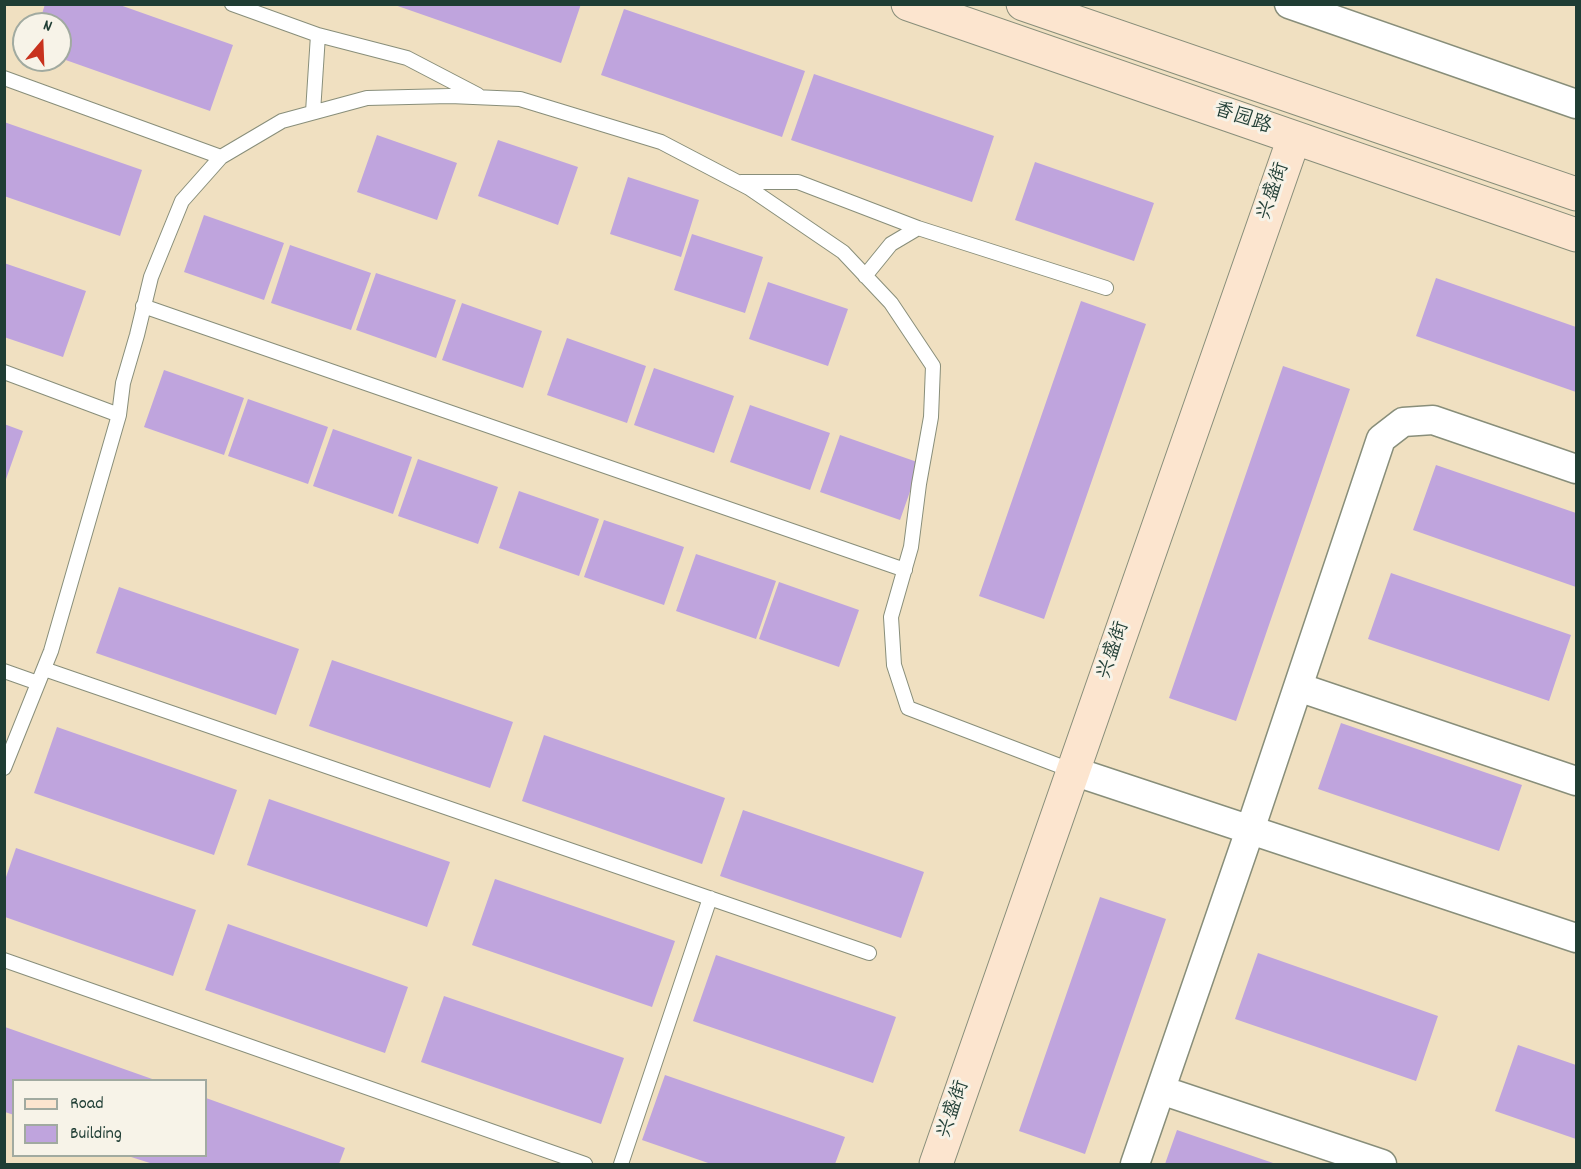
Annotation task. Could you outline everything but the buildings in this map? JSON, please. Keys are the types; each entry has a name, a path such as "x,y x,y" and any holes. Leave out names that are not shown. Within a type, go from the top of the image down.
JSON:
{"street":[{"name":"香园路","path":"908,4 1576,235"},
{"name":"香园路","path":"1023,4 1576,194"},
{"path":"1289,4 1576,104"},
{"name":"兴盛街","path":"936,1164 1294,138"},
{"path":"1135,1164 1381,439 1403,422 1433,420 1576,469"},
{"path":"1298,687 1576,781"},
{"path":"1073,771 1576,939"},
{"path":"1161,1090 1382,1164"}],"lane":[{"path":"232,4 318,35 407,58 483,97"},
{"path":"313,112 318,35"},
{"path":"4,78 221,157"},
{"path":"4,768 44,669 75,571 118,414 123,383 150,277 182,201 221,157 282,121 367,98 450,96 520,99 661,142 739,182 843,252 891,303 933,366 931,417 911,547 891,617 894,665 908,708 1073,771"},
{"path":"739,182 798,182 918,228 1106,288"},
{"path":"865,276 891,244 918,228"},
{"path":"143,306 904,570"},
{"path":"4,372 118,414"},
{"path":"44,669 869,953"},
{"path":"4,671 38,683"},
{"path":"621,1164 710,898"},
{"path":"4,960 585,1164"}]}
